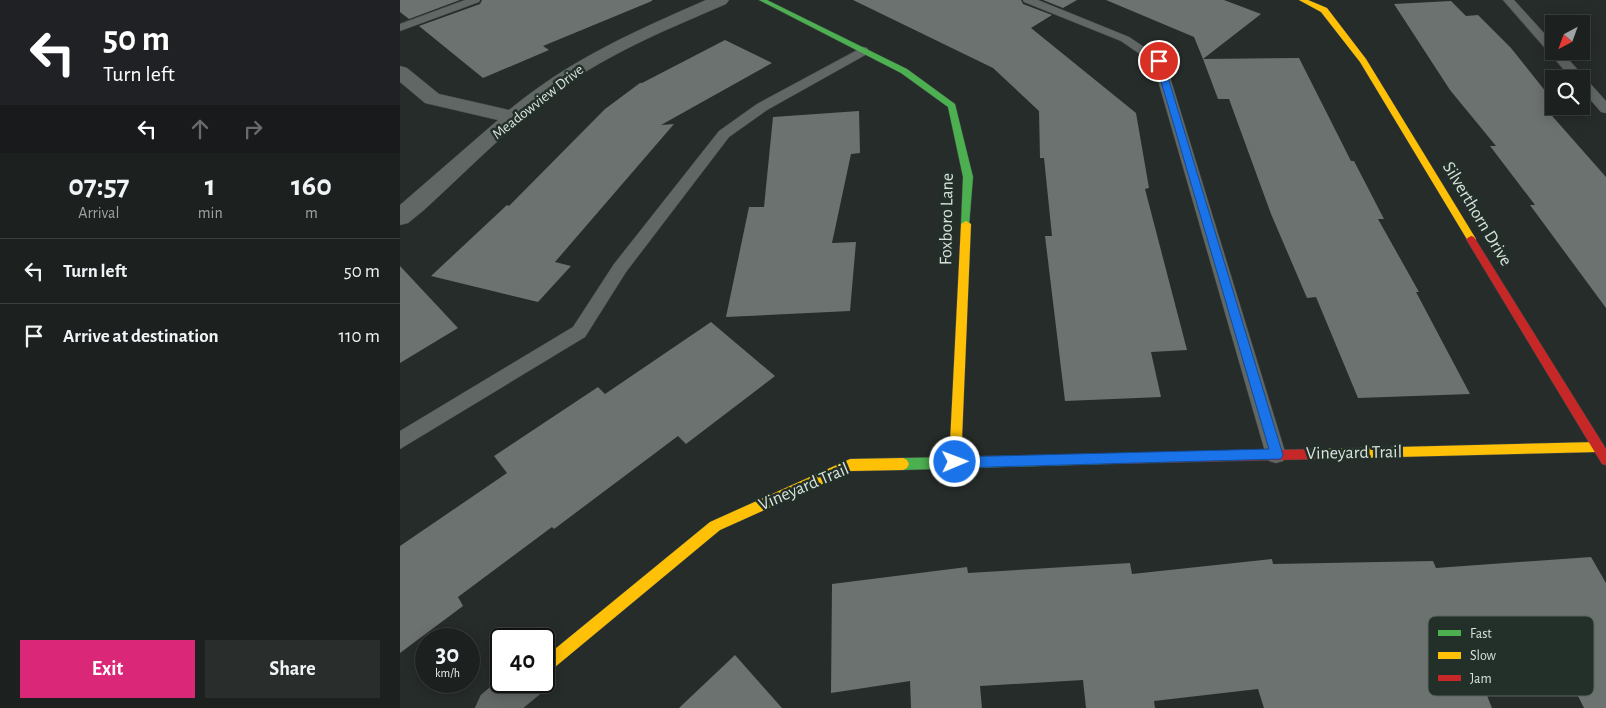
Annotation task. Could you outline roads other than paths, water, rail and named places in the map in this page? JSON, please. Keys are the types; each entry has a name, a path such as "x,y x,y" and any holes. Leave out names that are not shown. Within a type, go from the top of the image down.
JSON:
{"street":[{"name":"Meadowview Drive","path":"400,217 514,118 563,79 604,53 720,0"},
{"name":"Foxboro Lane","path":"762,0 904,71 952,106 968,177 955,462"},
{"name":"Silverthorn Drive","path":"1302,0 1324,10 1363,60 1606,460"},
{"path":"400,72 432,99 514,118"},
{"name":"Vineyard Trail","path":"555,658 715,526 850,465 1598,447"},
{"path":"494,708 512,693"}],"lane":[{"path":"400,28 475,0"},
{"path":"1028,0 1125,39 1159,61 1276,455"},
{"path":"1508,0 1545,41"},
{"path":"400,441 579,332 620,268 724,134 762,107 863,51"},
{"path":"1562,60 1571,70"},
{"path":"1590,91 1606,109"}]}
